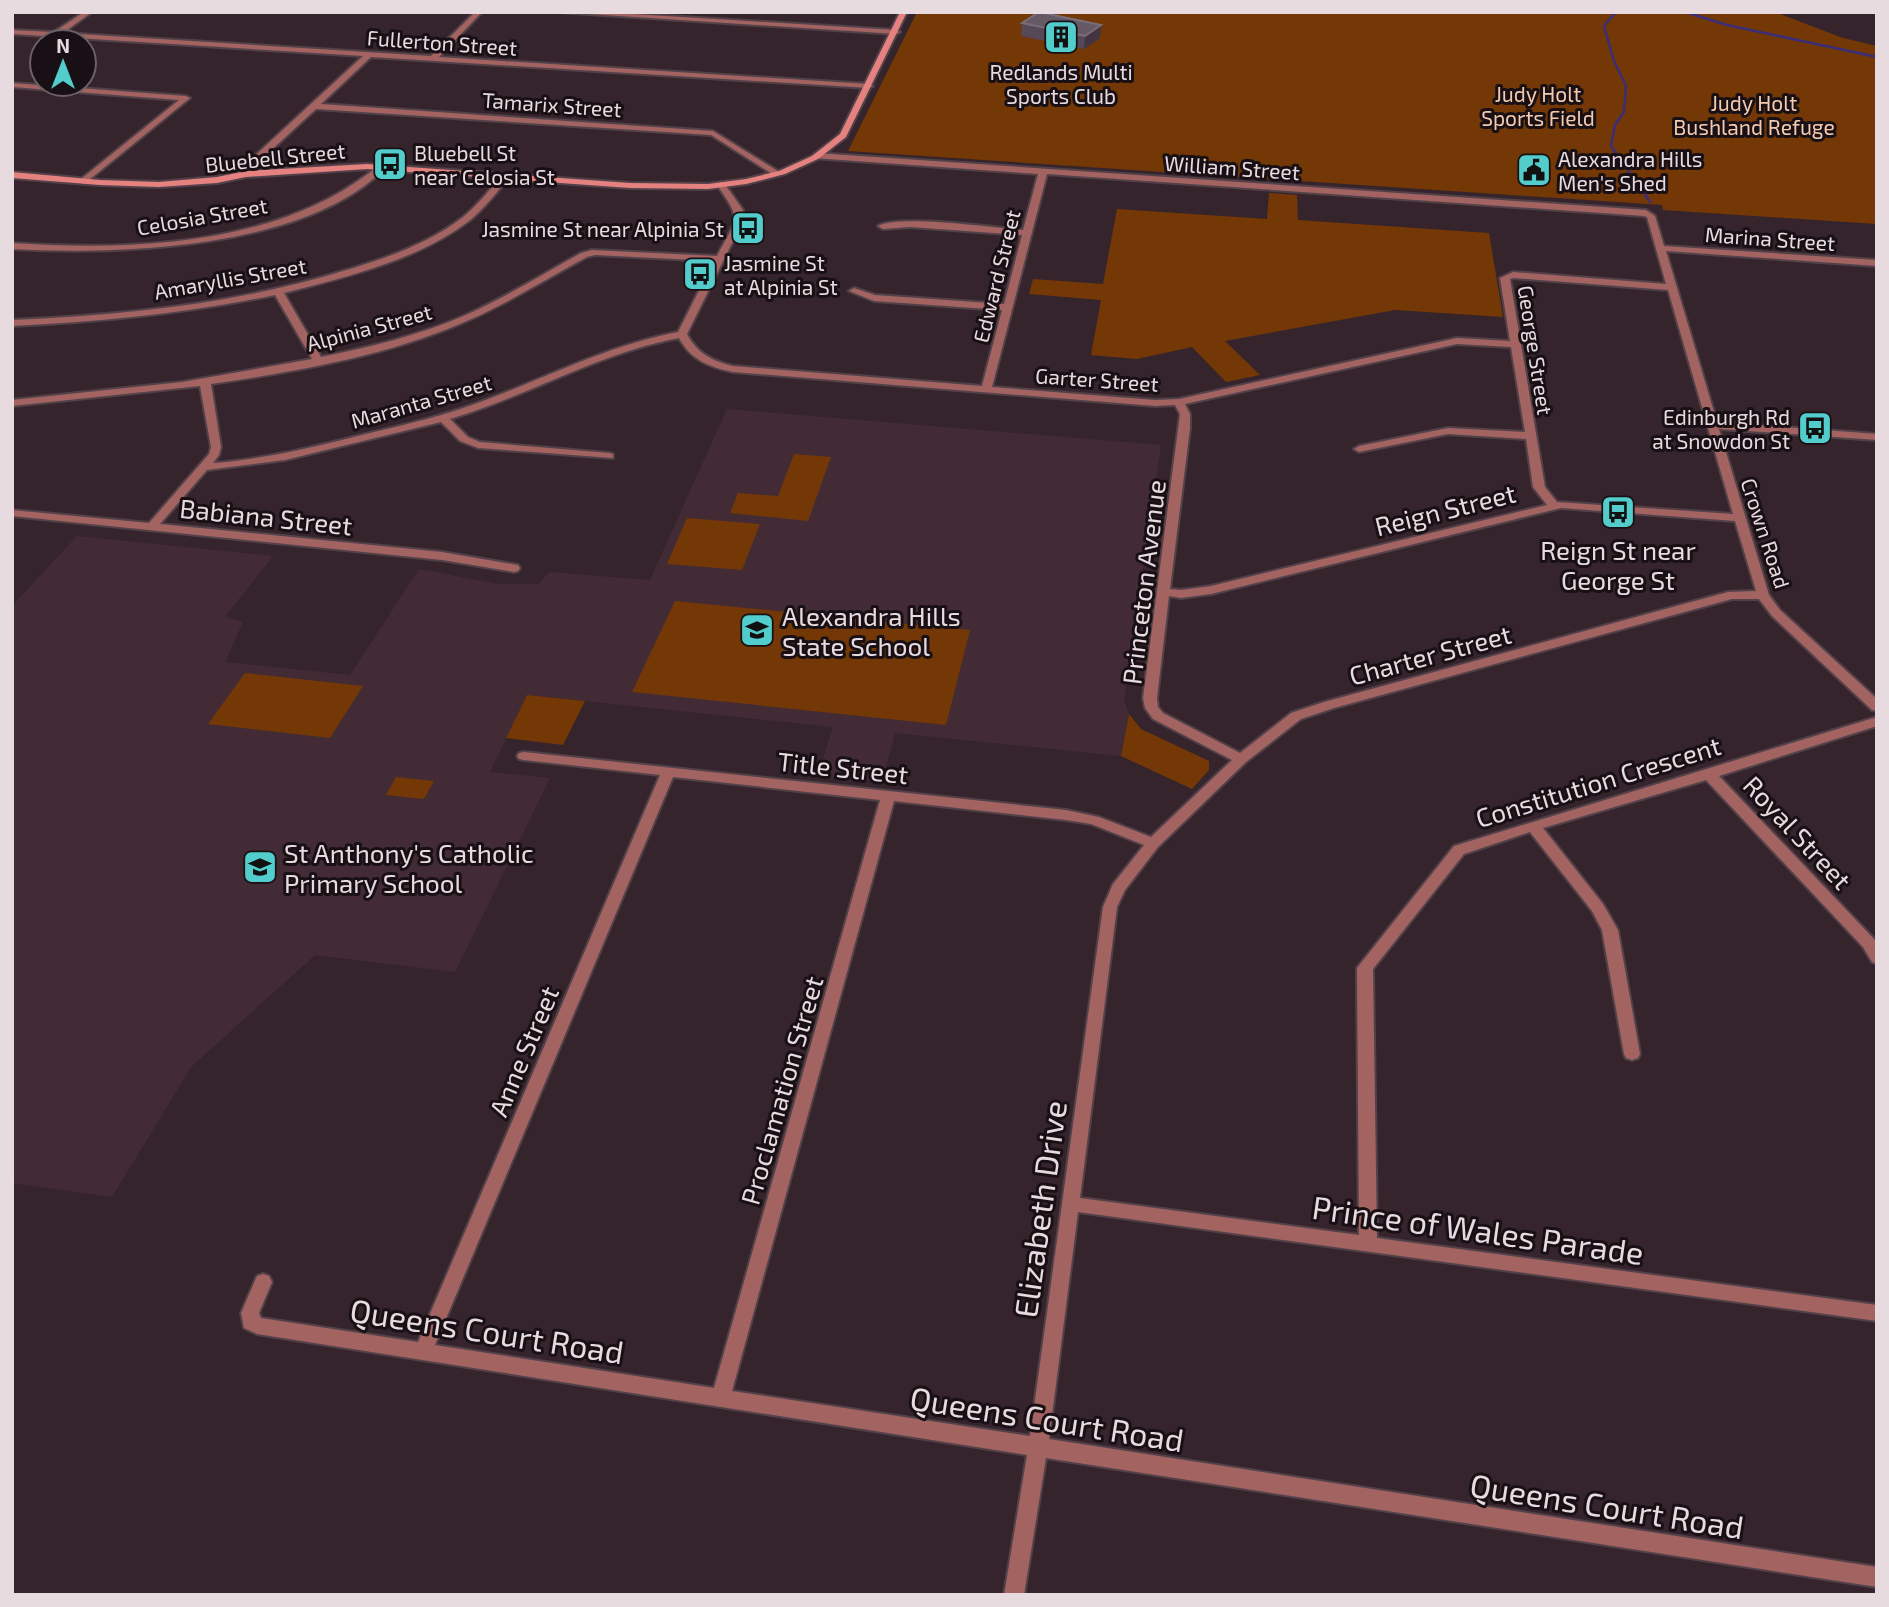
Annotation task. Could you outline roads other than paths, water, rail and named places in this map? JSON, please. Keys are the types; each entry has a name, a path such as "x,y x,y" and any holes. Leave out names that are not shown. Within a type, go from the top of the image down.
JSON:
{"street":[{"path":"65,28 89,12"},
{"path":"432,59 480,12"},
{"path":"561,12 896,32"},
{"name":"Bluebell Street","path":"12,175 84,181 179,184 246,174 382,167 652,187 720,185 777,173 816,156 843,135 904,12"},
{"name":"Fullerton Street","path":"98,38 869,86"},
{"path":"246,174 249,166 369,55"},
{"path":"12,85 186,99 84,181"},
{"name":"Tamarix Street","path":"314,106 713,133 777,173"},
{"name":"William Street","path":"816,156 1646,213"},
{"name":"Celosia Street","path":"12,246 92,249 233,233 321,206 348,194 382,167"},
{"name":"Edward Street","path":"986,390 1043,173"},
{"name":"Amaryllis Street","path":"12,323 76,320 183,309 279,293 380,262 444,232 466,218 506,176"},
{"path":"682,334 738,223 740,214 720,185"},
{"name":"Crown Road","path":"1646,213 1651,216 1763,595 1776,612 1877,707"},
{"path":"883,226 909,225 1026,233"},
{"name":"Marina Street","path":"1660,248 1877,263"},
{"name":"Alpinia Street","path":"12,402 205,382 319,362 446,327 584,255 608,252 720,259"},
{"name":"George Street","path":"1554,506 1540,492 1505,278 1513,275 1672,287"},
{"path":"854,291 874,298 1007,307"},
{"path":"279,293 319,362"},
{"name":"Garter Street","path":"682,334 696,357 720,366 1155,403 1179,402 1457,341 1517,344"},
{"name":"Maranta Street","path":"204,467 235,465 304,453 444,419 548,380 626,346 682,334"},
{"path":"152,527 214,455 216,447 205,382"},
{"name":"Princeton Avenue","path":"1179,402 1185,414 1185,428 1150,698 1152,708 1158,716 1241,759"},
{"path":"444,419 464,439 478,445 609,456"},
{"path":"1712,425 1877,437"},
{"path":"1359,449 1448,431 1531,436"},
{"name":"Reign Street","path":"1164,592 1181,594 1211,590 1554,506 1581,505 1741,518"},
{"name":"Babiana Street","path":"13,514 442,556 514,568"},
{"name":"Charter Street","path":"1153,843 1241,759 1296,716 1732,595 1763,595"},
{"name":"Constitution Crescent","path":"1368,1243 1365,968 1459,850 1877,721"},
{"name":"Title Street","path":"524,756 1094,820 1153,843"},
{"name":"Anne Street","path":"424,1350 668,772"},
{"name":"Royal Street","path":"1709,774 1869,943 1877,958"},
{"name":"Proclamation Street","path":"721,1396 888,797"},
{"path":"1533,826 1598,908 1611,930 1632,1054"},
{"name":"Elizabeth Drive","path":"1014,1595 1072,1204 1110,907 1118,888 1153,843"},
{"name":"Prince of Wales Parade","path":"1072,1204 1877,1313"},
{"name":"Queens Court Road","path":"263,1282 250,1314 251,1322 257,1326 1877,1577"}],"waterway":[{"path":"1616,12 1604,26 1614,61 1626,86 1624,112 1615,125 1611,146 1650,202"},
{"path":"1685,12 1727,25 1877,57"}],"place":[{"name":"Redlands Multi Sports Club","path":"1061,37"},
{"name":"Bluebell St near Celosia St","path":"390,164"},
{"name":"Alexandra Hills Men's Shed","path":"1534,170"},
{"name":"Jasmine St near Alpinia St","path":"748,228"},
{"name":"Jasmine St at Alpinia St","path":"700,274"},
{"name":"Edinburgh Rd at Snowdon St","path":"1815,428"},
{"name":"Reign St near George St","path":"1618,512"},
{"name":"Alexandra Hills State School","path":"757,630"},
{"name":"St Anthony's Catholic Primary School","path":"260,867"}],"park label":[{"name":"Judy Holt Sports Field","path":"1538,105"},
{"name":"Judy Holt Bushland Refuge","path":"1754,114"}]}
